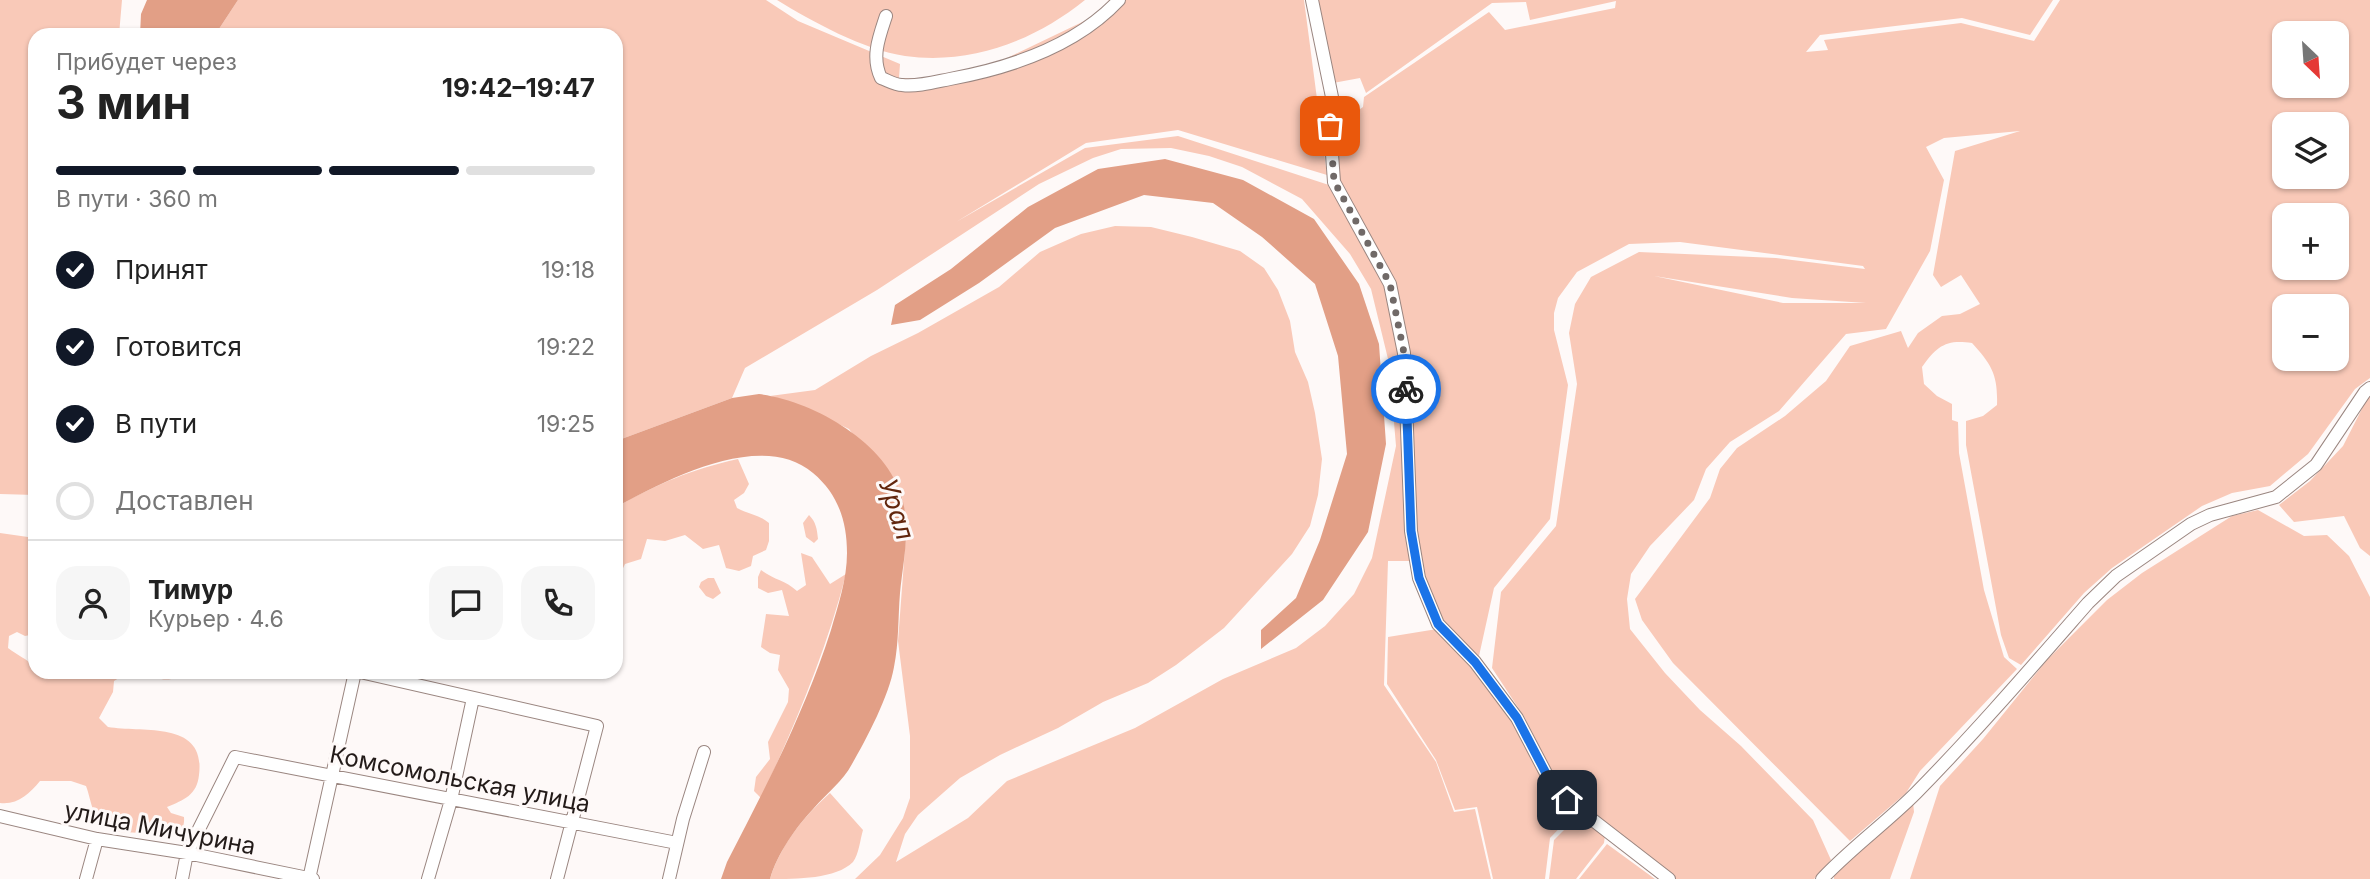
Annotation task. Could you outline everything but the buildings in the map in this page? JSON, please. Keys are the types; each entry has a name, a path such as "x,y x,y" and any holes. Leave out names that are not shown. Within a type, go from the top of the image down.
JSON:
{"street":[{"path":"886,16 878,40 876,64 881,78 901,85 931,83 1007,65 1071,37 1095,22 1119,0"},
{"path":"1312,0 1332,97 1330,126 1334,181 1390,284 1404,353 1411,531 1419,578 1438,624 1475,662 1517,718 1550,781 1567,800 1669,879"},
{"path":"1822,879 1844,855 1873,833 1917,791 2088,603 2116,576 2191,524 2210,515 2276,497 2316,465 2370,388"},
{"path":"310,879 331,776 355,679"},
{"path":"388,679 597,726 557,879"},
{"path":"428,879 451,800 473,698"},
{"path":"669,879 704,752"},
{"name":"Комсомольская улица","path":"187,853 235,757 677,843"},
{"name":"улица Мичурина","path":"0,816 97,839 187,853 310,879"},
{"path":"86,879 97,839"},
{"path":"182,879 187,853"}],"shaded area":[{"path":"0,0 122,0 120,28 28,28 28,495 0,494"},
{"path":"238,0 766,0 798,21 900,64 899,78 963,79 1099,14 1109,0 1304,0 1327,175 1178,130 1086,143 956,222 1085,148 1178,136 1332,186 1389,286 1403,355 1413,561 1388,561 1384,685 1436,762 1454,812 1475,809 1491,879 855,879 880,855 903,818 910,798 910,736 898,641 906,535 905,514 902,497 849,429 770,396 815,390 871,356 999,287 1040,252 1081,234 1115,226 1151,227 1192,237 1240,251 1264,268 1278,290 1290,321 1295,352 1308,382 1322,459 1318,495 1310,526 1292,554 1224,628 1176,665 1148,683 1103,702 960,778 918,815 905,834 896,862 968,818 1007,781 1135,728 1223,679 1296,648 1325,626 1354,594 1372,558 1396,446 1389,363 1371,289 1350,254 1302,199 1242,167 1171,148 1121,149 1093,158 1039,184 877,290 745,368 732,398 623,438 623,28 220,28"},
{"path":"777,0 1085,0 1045,27 1001,47 954,57 930,58 905,56 872,48"},
{"path":"1318,0 2053,0 2030,35 1962,18 1820,35 1806,52 1828,50 1824,40 1961,23 2034,41 2060,0 2370,0 2370,378 2355,389 2308,454 2270,486 2232,493 2202,506 2112,568 2084,593 2021,665 2009,658 2001,635 1966,445 1966,421 1983,416 1997,405 1995,378 1989,364 1972,343 1949,343 1932,354 1922,367 1924,384 1937,396 1952,404 1952,420 1958,422 1959,453 1984,590 2004,657 2017,669 1920,771 1906,793 1850,841 1673,663 1642,620 1635,599 1710,498 1720,469 1737,448 1785,416 1826,381 1850,346 1901,331 1908,348 1918,333 1942,316 1960,314 1980,304 1961,275 1941,287 1933,275 1955,151 2020,131 1944,138 1926,147 1944,180 1930,251 1886,329 1846,334 1779,411 1730,442 1706,469 1694,500 1650,546 1631,574 1627,599 1630,629 1665,673 1700,710 1741,746 1813,820 1831,860 1814,879 1672,879 1573,803 1556,780 1525,718 1492,668 1501,592 1556,526 1577,384 1569,333 1575,304 1591,277 1639,252 1776,258 1865,269 1863,266 1680,242 1629,244 1577,272 1558,298 1554,313 1554,330 1568,385 1550,519 1494,588 1479,656 1438,620 1414,540 1394,284 1335,181 1329,131 1363,107 1364,97 1489,12 1505,30 1615,8 1616,1 1530,20 1526,2 1492,3 1366,93 1360,78 1333,83","holes":["1654,276 1792,298 1866,303 1783,303"]},
{"path":"2370,393 2370,556 2360,548 2344,516 2294,522 2279,505 2310,481 2343,446"},
{"path":"738,459 749,484 744,493 734,500 737,508 769,523 766,550 753,556 751,566 739,571 726,568 719,545 703,549 685,535 665,541 647,539 641,559 625,564 623,568 623,503 675,478"},
{"path":"2258,510 2304,536 2327,535 2349,556 2370,597 2370,879 1910,879 1940,786 1983,739 2047,660 2107,600 2142,573 2232,516"},
{"path":"809,515 817,532 818,539 814,543 806,537 803,523"},
{"path":"0,533 28,537 28,635 17,632 9,636 8,648 28,661 28,679 117,679 114,681 113,692 99,718 108,727 154,730 183,737 193,745 199,757 199,775 192,792 167,807 171,813 184,817 181,830 170,835 108,829 97,818 86,786 71,781 40,781 23,798 0,803"},
{"path":"801,553 812,557 830,584 846,574 809,688 761,798 754,791 756,777 770,759 768,742 788,702 789,689 778,670 780,655 761,647 766,614 789,616 782,590 768,593 758,588 758,577 761,570 797,591 806,585"},
{"path":"714,578 721,593 713,599 706,596 699,587 701,582"},
{"path":"1437,629 1481,673 1575,812 1550,838 1545,879 1493,879 1477,807 1455,810 1436,760 1387,684 1388,637"},
{"path":"830,793 863,830 853,862 846,868 826,875 770,879 794,832"},
{"path":"1913,802 1914,812 1890,879 1834,879 1834,875"},
{"path":"1579,815 1605,835 1604,843 1576,879 1549,879 1554,840"},
{"path":"1607,844 1655,879 1579,879"}],"water":[{"path":"147,0 238,0 220,28 140,28 141,14"},
{"path":"1165,159 1243,180 1314,219 1359,284 1379,344 1386,444 1368,532 1323,600 1261,649 1261,630 1296,598 1320,540 1347,454 1338,356 1315,284 1262,237 1213,203 1144,195 1055,228 979,283 920,320 891,325 895,305 951,269 1028,207 1098,169"},
{"name":"Урал","path":"759,394 780,398 824,415 845,428 881,459 894,478 902,498 906,522 897,648 882,704 871,730 848,770 794,832 777,860 770,879 721,879 797,719 821,660 842,592 847,563 843,519 835,499 813,473 792,461 767,456 741,457 714,463 661,484 623,503 623,438 732,398"}],"way so far":[{"path":"1330,126 1334,181 1390,284 1404,353 1406,389"}],"route":[{"path":"1406,389 1411,531 1419,578 1438,624 1475,662 1517,718 1550,781 1567,800"}]}
